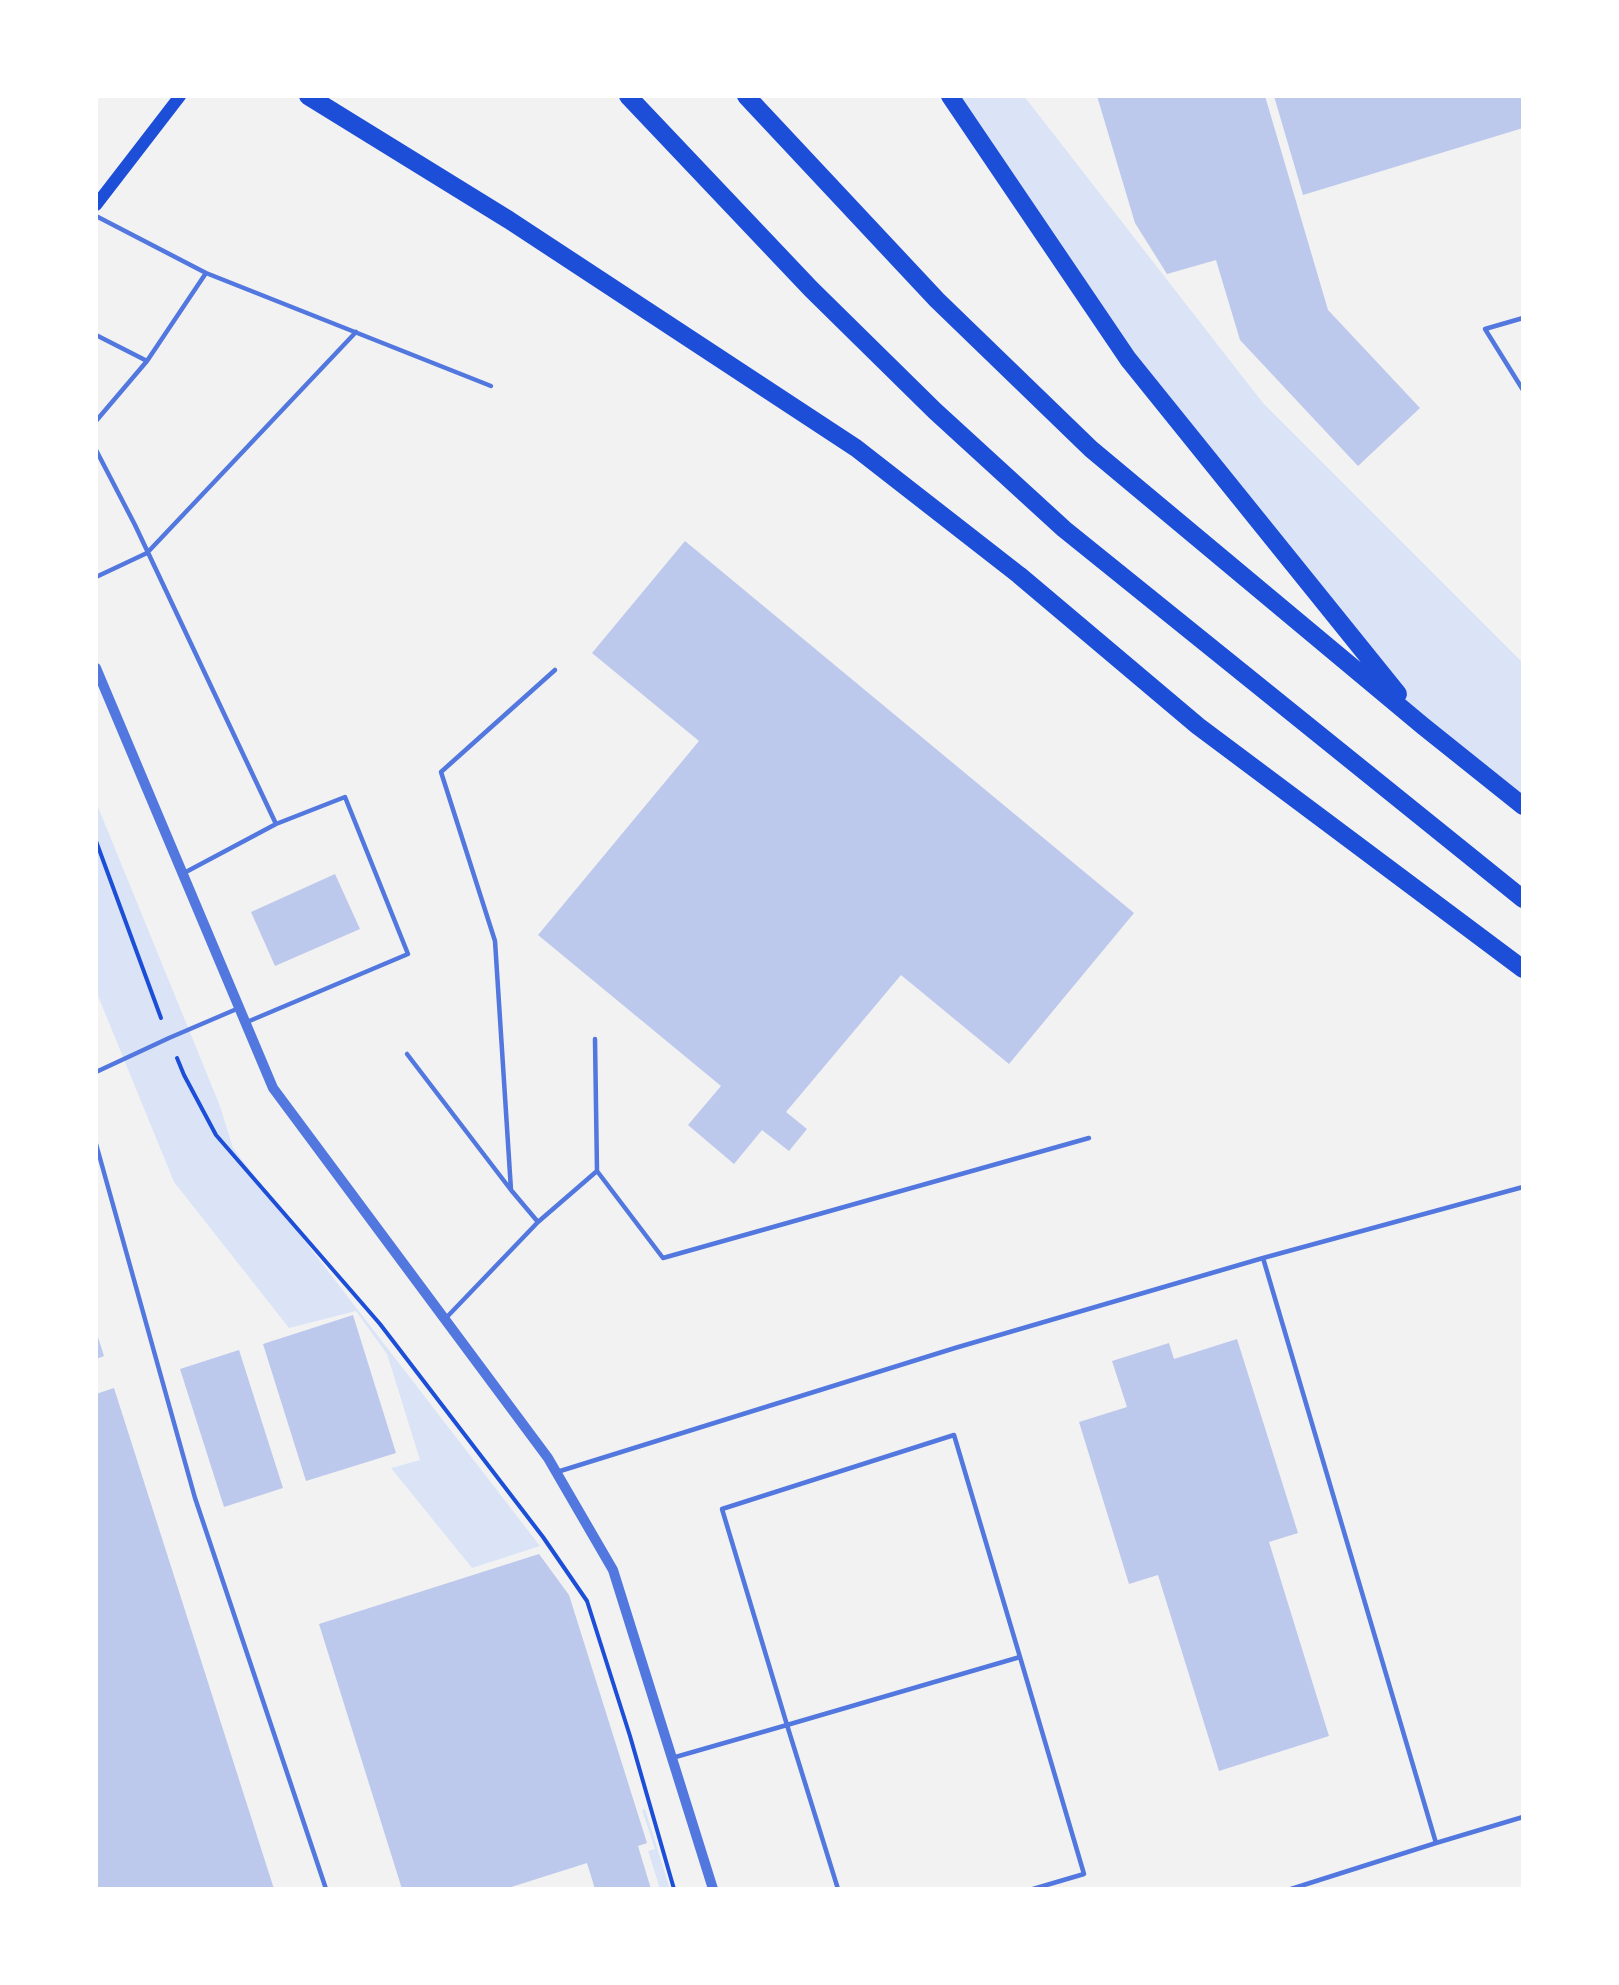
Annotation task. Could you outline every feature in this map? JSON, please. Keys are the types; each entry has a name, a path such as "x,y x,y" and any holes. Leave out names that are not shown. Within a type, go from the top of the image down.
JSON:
{"highway":[{"path":"308,96 509,220 856,448 1019,575 1198,726 1523,969"},
{"path":"628,96 811,289 935,411 1064,529 1523,899"},
{"path":"746,96 937,300 1091,449 1423,726 1523,806"},
{"path":"950,96 1128,359 1423,726"}],"main road":[{"path":"96,205 180,96"}],"street":[{"path":"96,668 273,1089 541,1449 613,1570 713,1889"}],"lane":[{"path":"96,216 206,273 491,386"},
{"path":"96,421 147,361 206,273"},
{"path":"1523,318 1485,329 1523,390"},
{"path":"96,577 147,553 356,332"},
{"path":"96,335 147,361"},
{"path":"96,450 276,824"},
{"path":"511,1190 495,941 441,772 555,670"},
{"path":"183,873 276,824 345,797 408,954 245,1023"},
{"path":"96,1072 239,1008"},
{"path":"595,1039 597,1171 663,1258 1089,1138"},
{"path":"407,1054 538,1222"},
{"path":"96,1144 195,1497 326,1889"},
{"path":"445,1319 538,1222 597,1171"},
{"path":"556,1472 955,1348 1263,1258 1523,1187"},
{"path":"1263,1258 1436,1843"},
{"path":"838,1889 722,1509 954,1436 1084,1874 1033,1889"},
{"path":"672,1758 1020,1657"},
{"path":"1291,1889 1523,1817"}],"path":[{"path":"96,841 156,1004"},
{"path":"184,1075 216,1135 380,1324 543,1537 587,1601 630,1736 674,1889"}],"shaded area":[{"path":"950,96 1024,96 1263,403 1523,663 1523,806 1423,726 1128,359"},
{"path":"96,802 220,1106 233,1148 540,1546 472,1568 391,1468 420,1460 387,1354 356,1311 289,1328 174,1182 96,991"},
{"path":"645,1809 670,1889 660,1889 648,1851 655,1849 642,1810"}],"building":[{"path":"1097,96 1265,96 1328,310 1420,408 1358,466 1240,340 1216,260 1167,274 1135,223"},
{"path":"1274,96 1523,96 1523,128 1303,195"},
{"path":"685,541 1134,913 1009,1064 901,975 786,1112 807,1129 789,1151 762,1130 734,1164 688,1125 721,1086 538,935 699,741 592,653"},
{"path":"335,874 360,929 275,966 251,912"},
{"path":"353,1315 396,1453 306,1481 263,1344"},
{"path":"96,1331 104,1356 96,1359"},
{"path":"1237,1339 1298,1533 1269,1542 1329,1736 1219,1771 1158,1575 1129,1584 1079,1422 1127,1407 1112,1361 1169,1343 1174,1359"},
{"path":"239,1350 283,1488 224,1507 180,1369"},
{"path":"114,1388 274,1889 96,1889 96,1394"},
{"path":"539,1554 569,1595 647,1843 638,1846 651,1889 595,1889 587,1863 505,1889 402,1889 319,1624"}]}
